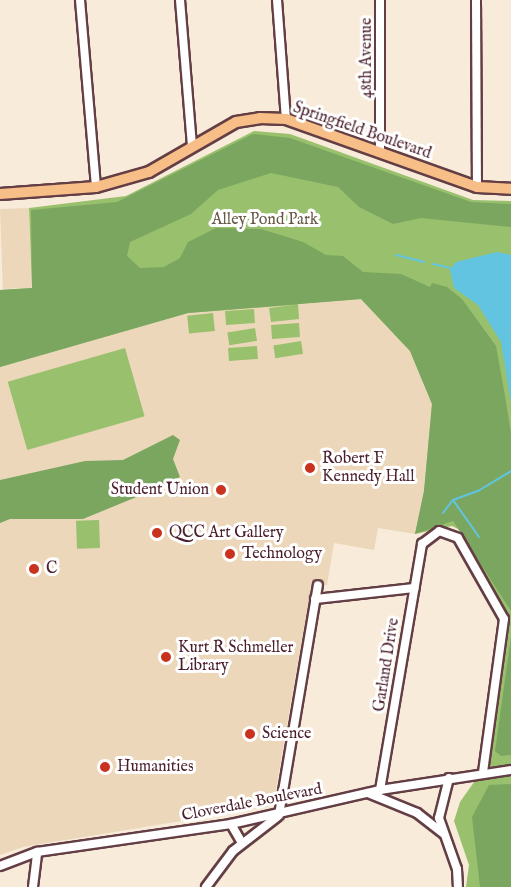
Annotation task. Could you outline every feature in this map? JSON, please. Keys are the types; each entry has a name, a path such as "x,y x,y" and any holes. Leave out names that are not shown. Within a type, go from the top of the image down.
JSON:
{"main road":[{"name":"Springfield Boulevard","path":"0,194 96,187 149,172 192,145 236,122 286,119 477,187 511,189"}],"street":[{"path":"80,0 96,187"},
{"path":"180,0 192,145"},
{"path":"277,0 286,119"},
{"name":"48th Avenue","path":"380,0 380,152"},
{"path":"476,0 477,187"},
{"name":"Garland Drive","path":"380,790 422,544 439,531 455,535 504,619 483,772"},
{"path":"206,887 242,843 279,815 318,585"},
{"path":"315,600 414,588"},
{"name":"Cloverdale Boulevard","path":"0,866 36,852 231,824 279,815 380,790 483,772 511,770"},
{"path":"449,778 439,818 457,869 458,887"},
{"path":"367,793 417,813 444,834"},
{"path":"231,824 242,843"},
{"path":"33,887 36,852"}],"shaded area":[{"path":"29,208 32,288 3,289 0,209"},
{"path":"361,299 410,351 432,404 424,491 415,534 378,528 374,550 334,543 327,585 311,586 273,806 23,847 0,855 0,367 188,313"}],"green space":[{"name":"Alley Pond Park","path":"254,131 290,134 473,200 511,201 511,887 466,887 469,865 454,821 460,802 491,758 510,618 460,530 452,526 415,534 424,491 432,404 410,351 361,299 298,304 299,319 271,322 269,308 293,305 188,313 0,367 0,290 32,288 29,208 126,196"},
{"name":"Alley Pond Park","path":"253,134 290,138 471,202 511,204 511,227 421,218 393,224 359,207 338,187 271,173 218,190 191,214 130,242 127,256 140,268 164,267 180,258 188,242 216,228 261,229 303,242 326,255 343,256 363,272 401,274 430,287 432,283 447,287 462,299 496,346 511,433 511,611 453,521 415,534 424,491 432,404 410,351 361,299 188,313 0,367 0,290 32,288 31,210 117,202"},
{"path":"254,309 255,323 226,325 225,311"},
{"path":"213,313 215,331 189,334 187,316"},
{"path":"299,323 300,337 272,339 271,325"},
{"path":"255,328 257,341 229,345 227,332"},
{"path":"301,341 303,354 275,358 273,345"},
{"path":"257,346 258,359 229,361 228,348"},
{"path":"125,348 145,416 27,450 8,382"},
{"path":"173,435 180,440 173,459 180,477 166,483 153,497 139,496 83,519 10,519 0,523 0,480 85,461 123,460"},
{"path":"99,520 100,548 77,549 76,521"},
{"path":"511,637 511,755 501,756 495,751"},
{"path":"511,784 511,887 480,887 472,817 489,785"}],"water":[{"path":"497,252 511,255 511,403 501,342 478,305 454,288 450,270 456,262"}],"waterway":[{"path":"396,255 424,262"},
{"path":"433,264 451,268"},
{"path":"479,537 453,500 478,491 511,471"},
{"path":"443,513 452,501"}],"place":[{"name":"Robert F Kennedy Hall","path":"310,468"},
{"name":"Student Union","path":"221,490"},
{"name":"QCC Art Gallery","path":"157,533"},
{"name":"Technology","path":"230,554"},
{"name":"C","path":"34,569"},
{"name":"Kurt R Schmeller Library","path":"166,657"},
{"name":"Science","path":"250,734"},
{"name":"Humanities","path":"105,767"}]}
